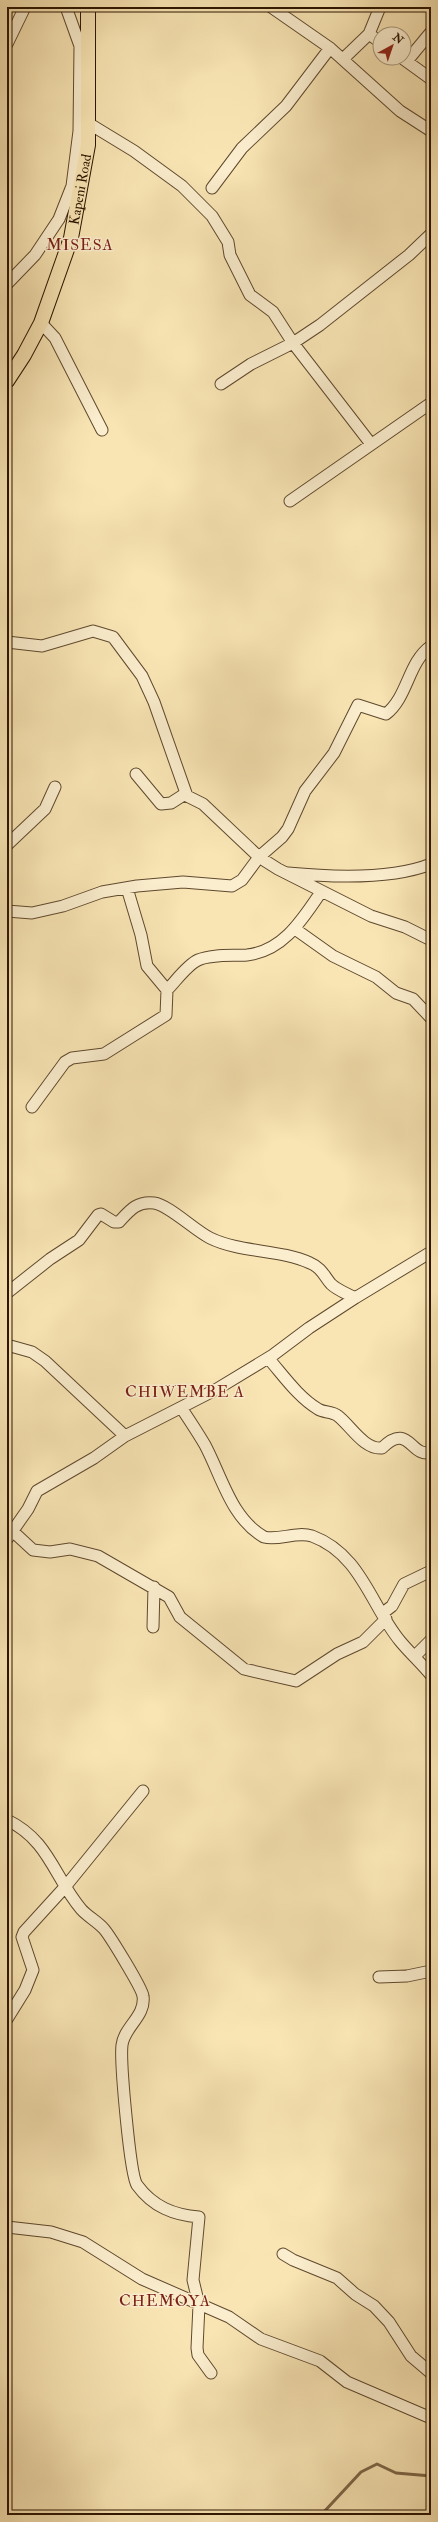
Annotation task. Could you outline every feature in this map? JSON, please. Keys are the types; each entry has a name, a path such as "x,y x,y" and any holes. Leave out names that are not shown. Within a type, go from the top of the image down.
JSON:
{"main road":[{"name":"Kapeni Road","path":"7,381 24,355 41,323 71,238 88,145 88,7"}],"street":[{"path":"7,44 25,7"},
{"path":"7,284 22,271 59,219 72,186 79,131 80,46 66,7"},
{"path":"271,7 343,58 400,110 431,131"},
{"path":"343,58 369,34 380,7"},
{"path":"412,52 431,32"},
{"path":"212,188 242,148 286,106 330,48"},
{"path":"412,65 431,78"},
{"path":"88,123 134,151 182,186 212,216 226,237 230,255 250,294 273,312 293,343 371,444"},
{"path":"222,384 251,364 293,343 393,268 431,234"},
{"path":"41,323 55,338 64,353 102,430"},
{"path":"290,501 431,402"},
{"path":"7,642 42,646 93,631 113,636 142,676 154,702 185,794 203,804 259,857 278,869 371,916 411,930 431,940"},
{"path":"7,911 32,913 127,888 183,882 232,886 242,880 259,857 288,829 305,791 334,753 358,705 386,714 390,711 405,690 416,665 431,646"},
{"path":"136,774 161,804 172,803 185,794"},
{"path":"7,845 45,809 55,787"},
{"path":"278,869 286,872 315,875 367,875 408,870 431,864"},
{"path":"32,1107 65,1062 72,1058 104,1054 162,1020 167,1013 167,990 147,966 141,935 127,888"},
{"path":"167,990 198,960 248,955 267,950 282,941 295,929 321,892"},
{"path":"295,929 328,953 376,977 396,993 413,1000 431,1018"},
{"path":"7,1293 50,1259 80,1240 98,1215 101,1214 114,1222 119,1222 133,1207 146,1202 166,1207 191,1227 225,1244 266,1251 310,1263 322,1269 332,1284 354,1298"},
{"path":"431,1252 354,1298 268,1358 182,1409 125,1436 94,1458 37,1491 9,1532 33,1550 50,1552 70,1550 98,1556 169,1597 180,1617 244,1669 290,1682 296,1681 337,1654 363,1642 392,1606 404,1584 431,1571"},
{"path":"7,1346 32,1352 45,1361 125,1436"},
{"path":"268,1358 292,1386 317,1409 337,1415 358,1436 376,1448 382,1448 389,1441 399,1437 405,1439 422,1453 431,1452"},
{"path":"182,1409 205,1445 232,1502 243,1520 259,1534 268,1538 301,1534 320,1539 342,1556 355,1569 400,1641 431,1675"},
{"path":"153,1627 154,1587"},
{"path":"415,1656 431,1640"},
{"path":"7,2019 25,1990 33,1970 22,1937 24,1932 65,1887 143,1791"},
{"path":"7,1820 20,1828 44,1850 65,1887 84,1912 107,1932 143,1995 142,2009 122,2046 131,2158 136,2184 162,2208 176,2214 199,2217 193,2280 199,2305 198,2355 211,2373"},
{"path":"379,1977 407,1976 431,1972"},
{"path":"7,2227 51,2232 83,2242 142,2279 229,2317 261,2339 320,2361 347,2382 431,2418"},
{"path":"283,2254 337,2278 355,2294 374,2306 389,2322 411,2356 431,2373"}],"waterway":[{"path":"321,2515 361,2472 377,2464 396,2473 431,2476"}],"district":[{"name":"MISESA","path":"80,245"},
{"name":"CHIWEMBE A","path":"185,1392"},
{"name":"CHEMOYA","path":"165,2301"}]}
